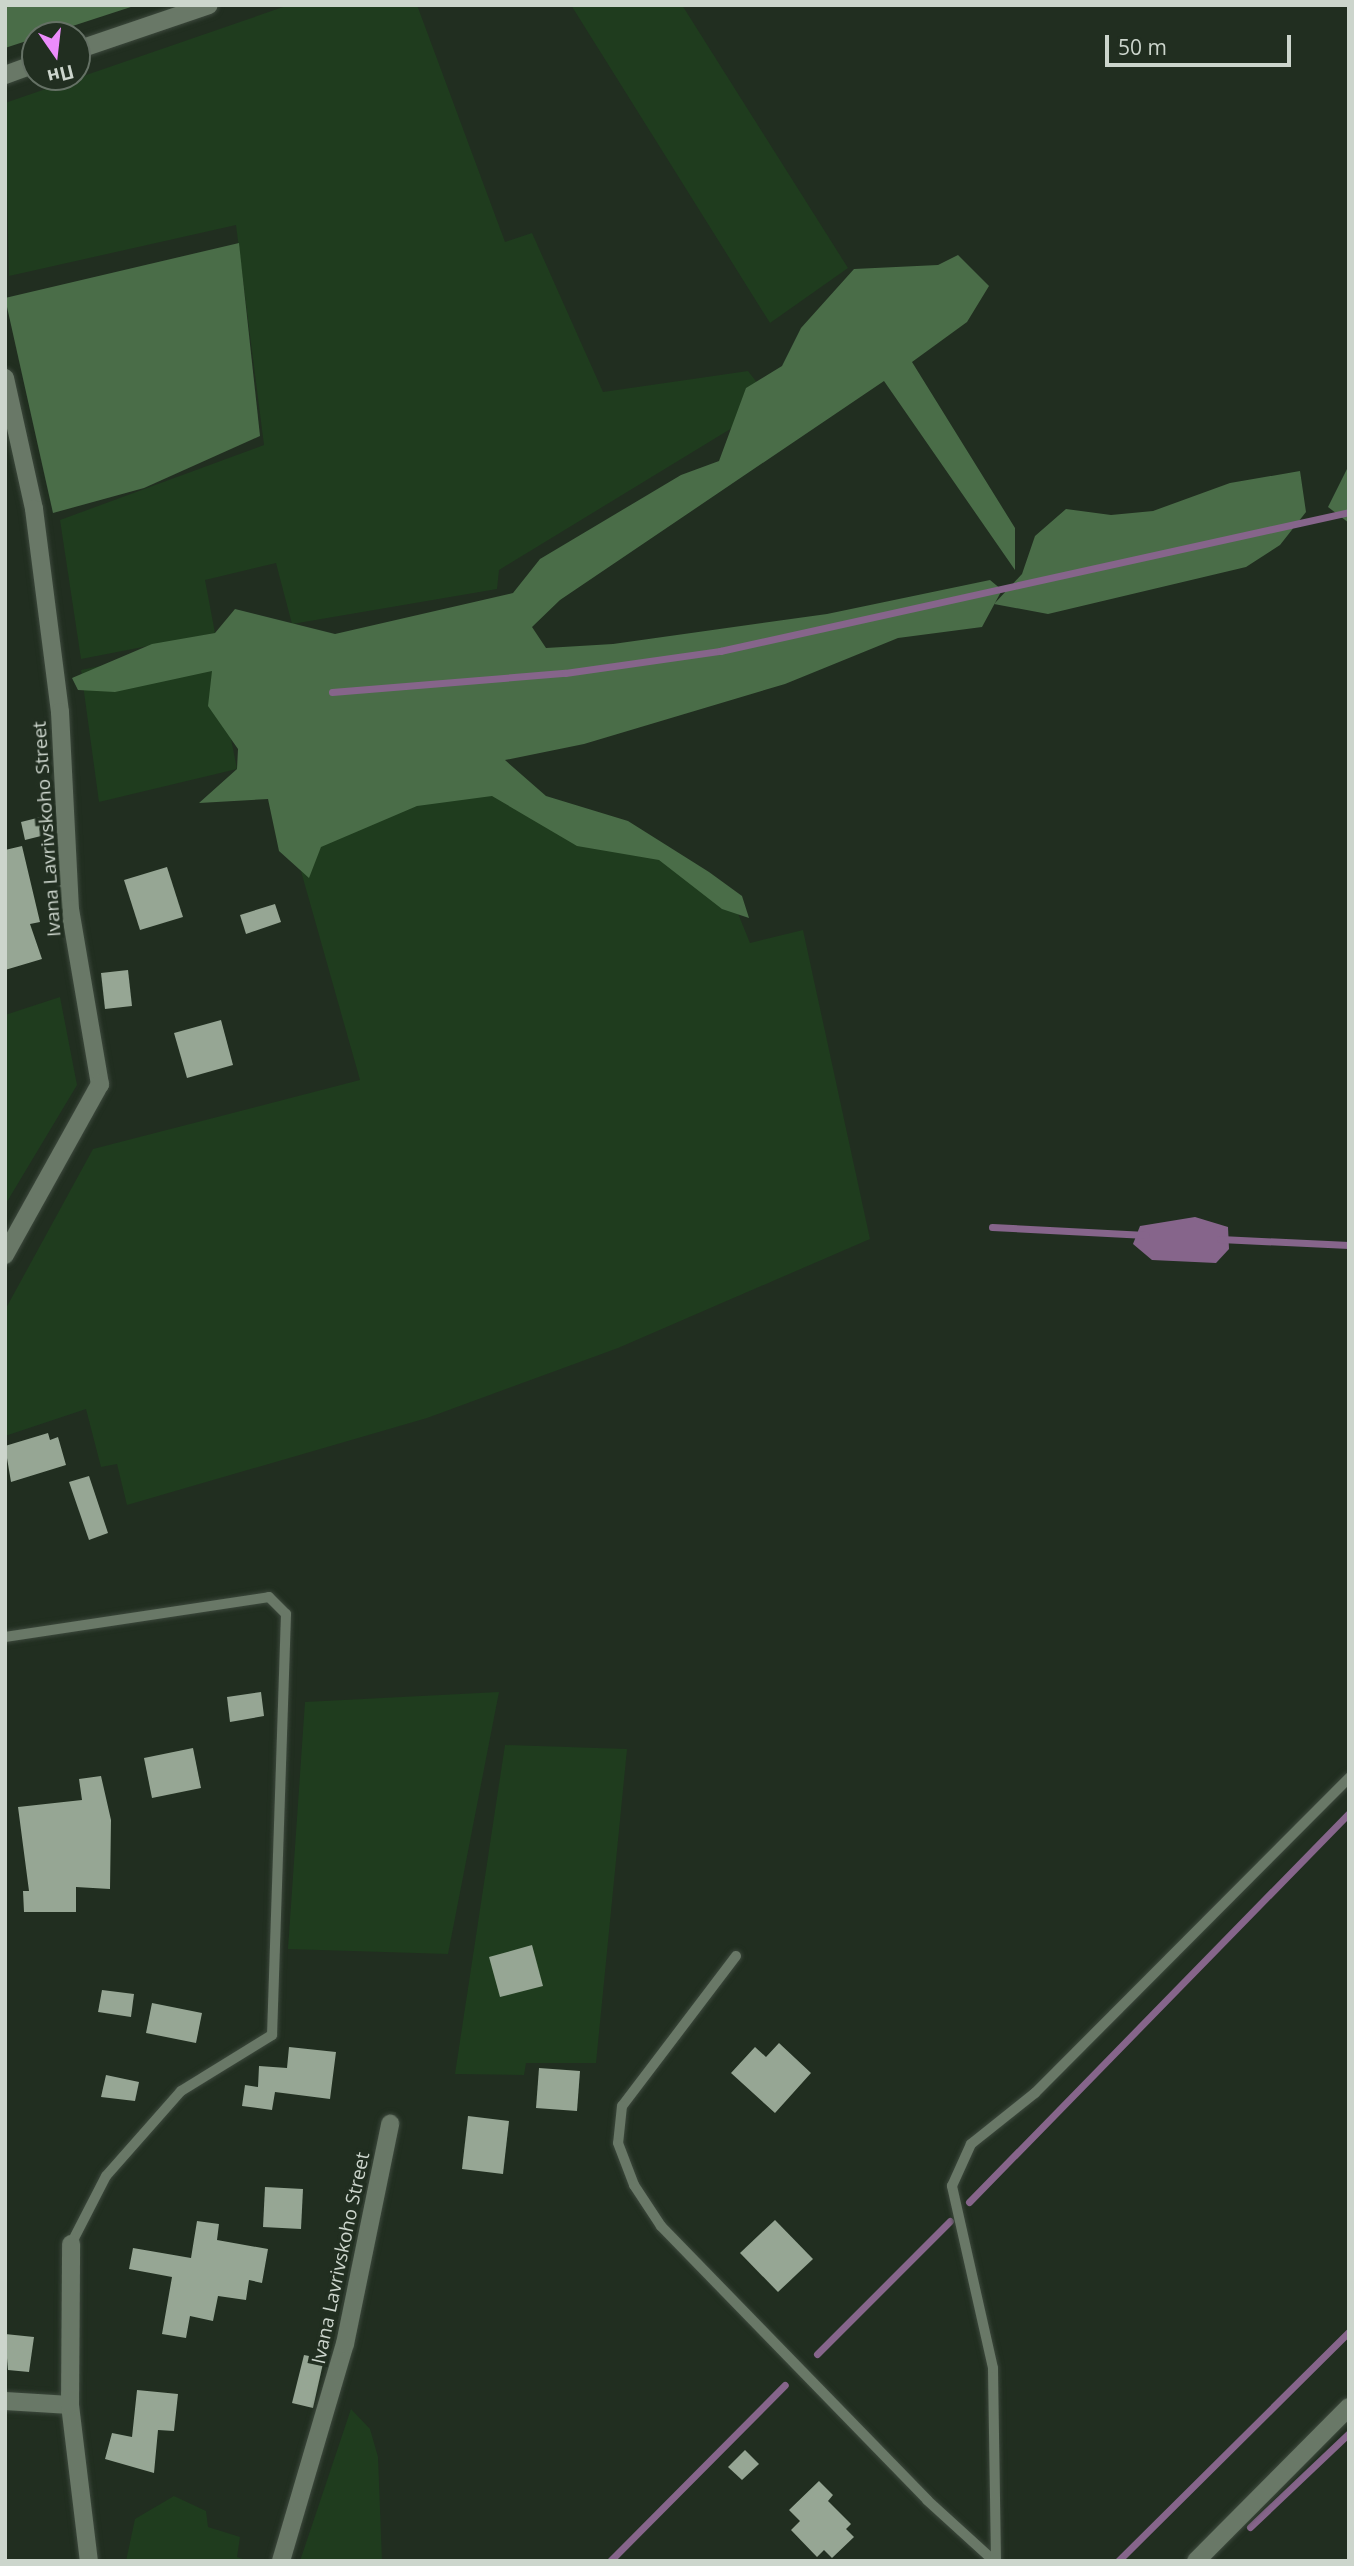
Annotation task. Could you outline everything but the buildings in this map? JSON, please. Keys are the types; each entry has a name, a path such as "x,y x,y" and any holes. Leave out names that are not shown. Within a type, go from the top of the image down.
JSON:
{"street":[{"path":"91,45 209,5"},
{"name":"Ivana Lavrivskoho Street","path":"5,379 36,521 61,712 70,909 100,1084 5,1255"},
{"name":"Ivana Lavrivskoho Street","path":"281,2561 345,2344 390,2124"},
{"path":"71,2244 69,2404 89,2561"},
{"path":"5,2401 69,2404"},
{"path":"1196,2561 1349,2407"}],"lane":[{"path":"5,1637 269,1597 286,1614 272,2035 181,2091 106,2176 71,2244"},
{"path":"995,2561 993,2368 951,2186 971,2144 1035,2093 1349,1778"},
{"path":"736,1956 622,2106 618,2143 634,2185 661,2226 927,2500 995,2561"}],"green space":[{"path":"5,5 137,5 88,21 21,21 21,43 5,48"},
{"path":"289,5 417,5 505,242 532,233 603,392 748,371 773,403 499,570 497,589 292,624 276,563 205,580 215,633 81,659 60,520 264,445 236,225 9,276 5,103 40,91 91,91 91,73"},
{"path":"571,5 682,5 848,268 770,323"},
{"path":"239,243 260,436 144,488 53,513 5,298"},
{"path":"958,255 989,286 967,322 912,362 1015,528 1015,570 884,381 560,600 532,627 546,648 613,644 827,614 990,580 1002,590 982,627 898,638 785,684 584,744 505,760 546,796 628,821 709,872 742,896 749,918 722,909 659,860 577,846 492,796 417,806 321,847 309,878 279,851 268,799 199,803 237,769 238,749 208,706 212,671 115,692 78,690 72,678 152,644 215,633 235,609 335,634 513,593 540,559 681,475 719,461 746,388 782,366 801,328 854,269 938,265"},
{"path":"1349,465 1349,523 1328,507"},
{"path":"1300,471 1306,512 1280,545 1246,567 1048,614 994,604 1022,574 1035,536 1066,509 1111,515 1153,511 1230,483"},
{"path":"212,643 237,769 99,802 81,670"},
{"path":"435,773 546,796 728,889 750,943 803,930 870,1239 618,1348 427,1418 127,1505 117,1464 101,1467 86,1409 5,1436 5,1310 93,1149 360,1080 286,818"},
{"path":"60,997 77,1085 5,1205 5,1015"},
{"path":"499,1692 448,1954 288,1949 305,1702"},
{"path":"505,1745 627,1749 596,2063 526,2063 524,2075 455,2074"},
{"path":"351,2409 370,2429 378,2457 382,2561 300,2561"},
{"path":"174,2496 206,2511 208,2527 240,2537 237,2557 248,2561 126,2561 135,2519"}],"shaded area":[{"path":"1195,1217 1228,1227 1229,1249 1216,1263 1152,1260 1133,1244 1140,1226"}],"waterway":[{"path":"332,692 565,673 720,651 1349,512"},
{"path":"992,1227 1146,1235"},
{"path":"1220,1239 1349,1245"},
{"path":"969,2202 1349,1813"},
{"path":"817,2354 950,2221"},
{"path":"1118,2561 1349,2332"},
{"path":"610,2561 785,2385"},
{"path":"1250,2527 1349,2433"}]}
